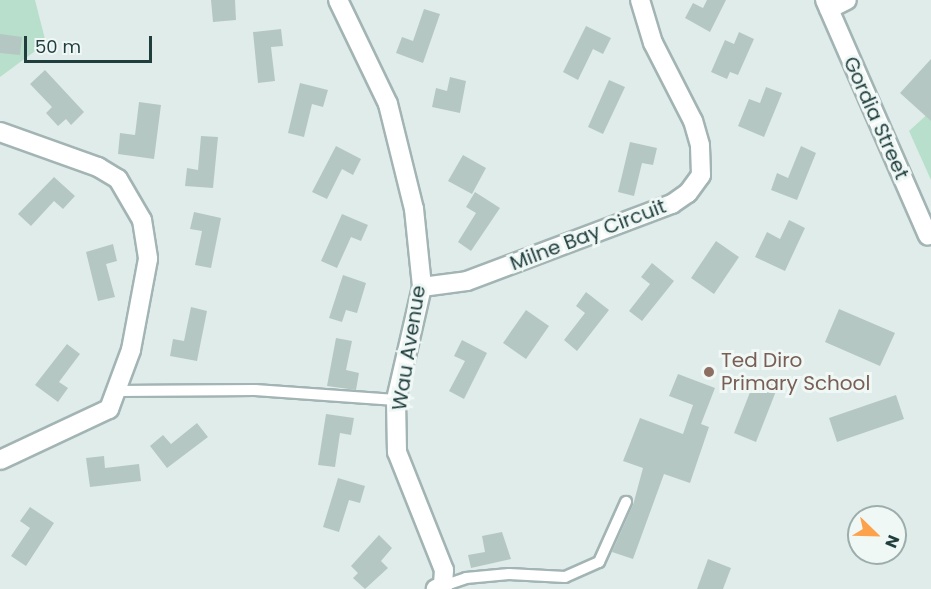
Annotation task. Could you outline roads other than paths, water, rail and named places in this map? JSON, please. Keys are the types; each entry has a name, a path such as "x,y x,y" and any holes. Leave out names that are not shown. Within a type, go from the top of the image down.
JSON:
{"street":[{"name":"Milne Bay Circuit","path":"422,286 467,281 672,204 688,193 701,175 700,145 693,121 653,43 639,0"},
{"path":"827,4 847,0"},
{"name":"Wau Avenue","path":"340,1 377,77 401,144 414,209 422,286 396,400 397,452 444,570 439,587"},
{"name":"Gordia Street","path":"827,4 928,236"},
{"path":"0,132 98,167 118,179 135,202 142,220 148,260 131,350 118,391 109,409 0,460"}],"lane":[{"path":"118,391 255,390 396,400"},
{"path":"439,587 466,578 509,574 565,577 599,562 626,502"}],"place":[{"name":"Ted Diro Primary School","path":"709,372"}]}
